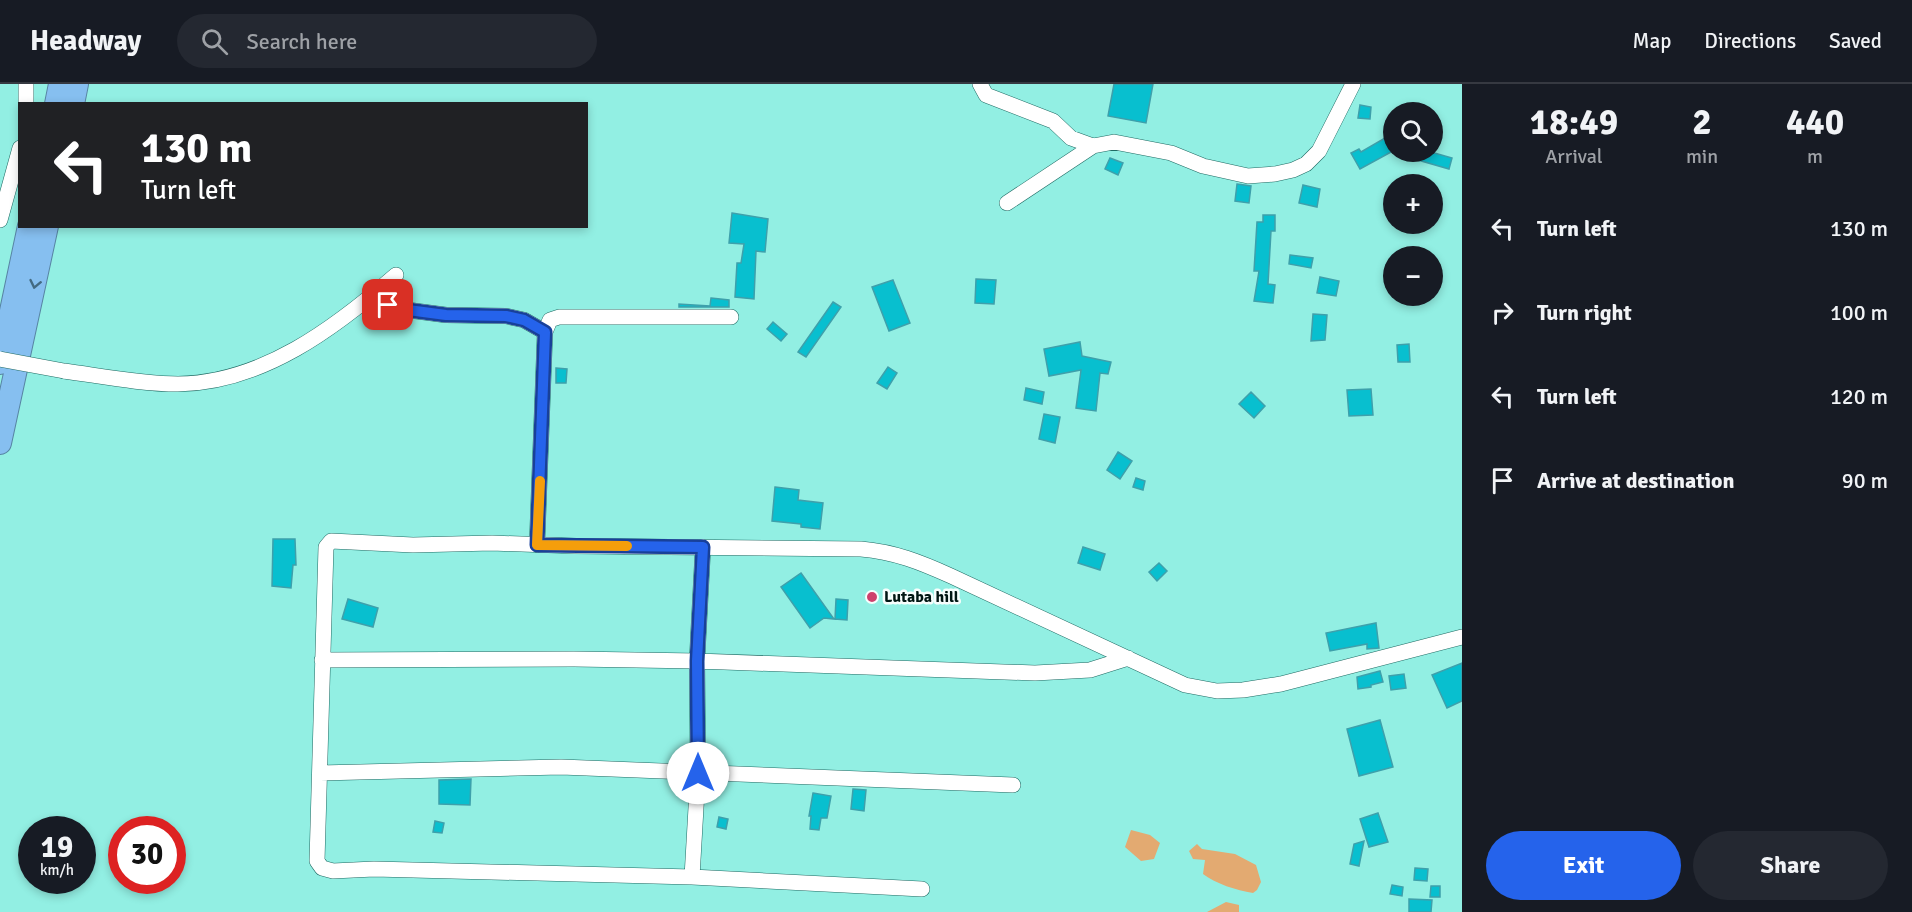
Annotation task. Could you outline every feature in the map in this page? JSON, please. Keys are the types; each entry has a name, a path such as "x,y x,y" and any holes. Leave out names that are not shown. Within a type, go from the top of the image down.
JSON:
{"highway":[{"path":"56,102 60,84"},
{"path":"73,102 77,84"},
{"path":"0,363 29,228"},
{"path":"0,443 47,228"}],"street":[{"path":"26,84 26,102"},
{"path":"980,84 986,95 1053,121 1071,138 1093,146"},
{"path":"1007,203 1093,146 1114,142 1171,153 1203,166 1248,176 1293,170 1306,164 1319,151 1353,84"},
{"path":"0,220 18,155"},
{"path":"0,359 64,371 177,384 216,381 244,373 284,356 368,299 396,275"},
{"path":"368,299 408,310 446,315 506,316 524,320 545,332"},
{"path":"537,545 545,332 550,320 559,316 731,317"},
{"path":"922,889 692,877 374,869 333,871 322,868 317,861 326,547 331,541 413,545 492,543 887,551 942,572 1185,685 1216,691 1243,690 1291,681 1462,637"},
{"path":"692,877 698,773 697,661 703,547"},
{"path":"322,660 697,661 1035,673 1090,670 1128,658"},
{"path":"320,773 561,767 1013,785"}],"shaded area":[{"path":"1131,830 1150,835 1160,843 1154,859 1141,861 1125,847"},
{"path":"1197,844 1202,849 1235,854 1256,865 1261,882 1257,890 1253,893 1233,888 1203,874 1205,860 1193,859 1189,851"},
{"path":"1226,902 1239,905 1239,912 1207,912"}],"building":[{"path":"1114,84 1153,84 1146,123 1108,116"},
{"path":"1360,105 1371,107 1370,119 1358,118"},
{"path":"1383,139 1383,156 1360,169 1351,153 1359,149 1361,152"},
{"path":"1443,155 1452,158 1449,169 1425,162 1443,162"},
{"path":"1110,158 1123,163 1118,175 1105,169"},
{"path":"1237,184 1251,186 1249,203 1235,201"},
{"path":"1303,185 1320,189 1317,207 1299,203"},
{"path":"732,213 768,219 765,252 756,251 754,299 735,297 737,263 741,263 744,244 729,243"},
{"path":"1263,215 1275,215 1275,231 1271,231 1268,284 1275,285 1273,303 1254,301 1259,271 1254,271 1257,222 1263,222"},
{"path":"1290,255 1313,258 1311,268 1289,264"},
{"path":"1320,277 1339,281 1336,296 1317,293"},
{"path":"976,279 996,280 994,304 975,303"},
{"path":"893,280 910,323 889,331 872,287"},
{"path":"711,298 729,300 729,307 679,307 679,304 710,306"},
{"path":"833,302 841,307 806,357 798,352"},
{"path":"1313,314 1327,315 1325,340 1311,341"},
{"path":"773,322 787,334 781,341 767,329"},
{"path":"1080,342 1082,356 1111,362 1108,374 1100,373 1096,411 1076,408 1081,370 1049,376 1044,349"},
{"path":"1409,344 1410,362 1398,362 1397,345"},
{"path":"888,367 897,373 887,389 877,383"},
{"path":"556,368 567,369 566,383 556,383"},
{"path":"1026,388 1044,392 1042,404 1024,400"},
{"path":"1371,389 1373,415 1349,416 1347,390"},
{"path":"1251,392 1265,406 1254,418 1239,404"},
{"path":"1044,414 1060,417 1055,443 1039,439"},
{"path":"1118,452 1132,461 1120,479 1107,470"},
{"path":"1136,478 1145,481 1143,490 1133,487"},
{"path":"775,487 799,490 798,500 823,503 820,529 801,527 801,524 772,521"},
{"path":"273,539 295,539 296,565 293,565 291,588 272,586"},
{"path":"1083,547 1105,554 1100,570 1078,563"},
{"path":"1159,563 1167,571 1157,581 1149,572"},
{"path":"801,573 834,619 824,618 810,628 781,587"},
{"path":"348,599 378,608 373,627 342,619"},
{"path":"836,599 848,600 847,620 835,619"},
{"path":"1376,623 1379,648 1367,649 1367,644 1330,651 1326,633"},
{"path":"1462,663 1462,701 1447,708 1432,675"},
{"path":"1380,671 1383,682 1358,689 1357,677"},
{"path":"1404,674 1406,688 1391,690 1389,676"},
{"path":"1380,720 1393,767 1359,776 1347,729"},
{"path":"471,779 470,805 439,804 439,780"},
{"path":"853,789 866,790 864,811 851,809"},
{"path":"813,793 831,796 827,818 821,818 819,830 810,829 811,816 809,816"},
{"path":"1378,813 1388,842 1369,847 1360,819"},
{"path":"719,817 728,819 726,829 717,827"},
{"path":"435,821 444,823 442,833 433,832"},
{"path":"1364,841 1359,866 1350,864 1354,844"},
{"path":"1415,868 1428,869 1427,881 1414,880"},
{"path":"1392,885 1403,887 1402,896 1390,894"},
{"path":"1431,886 1440,886 1440,897 1430,897"},
{"path":"1409,899 1432,900 1431,912 1409,912"}],"slow traffic":[{"path":"540,481 537,545 627,546"}],"place":[{"name":"Lutaba hill","path":"872,597"}],"route":[{"path":"388,305 446,315 506,316 524,320 545,332 537,545 703,547 697,661 698,773"}]}
